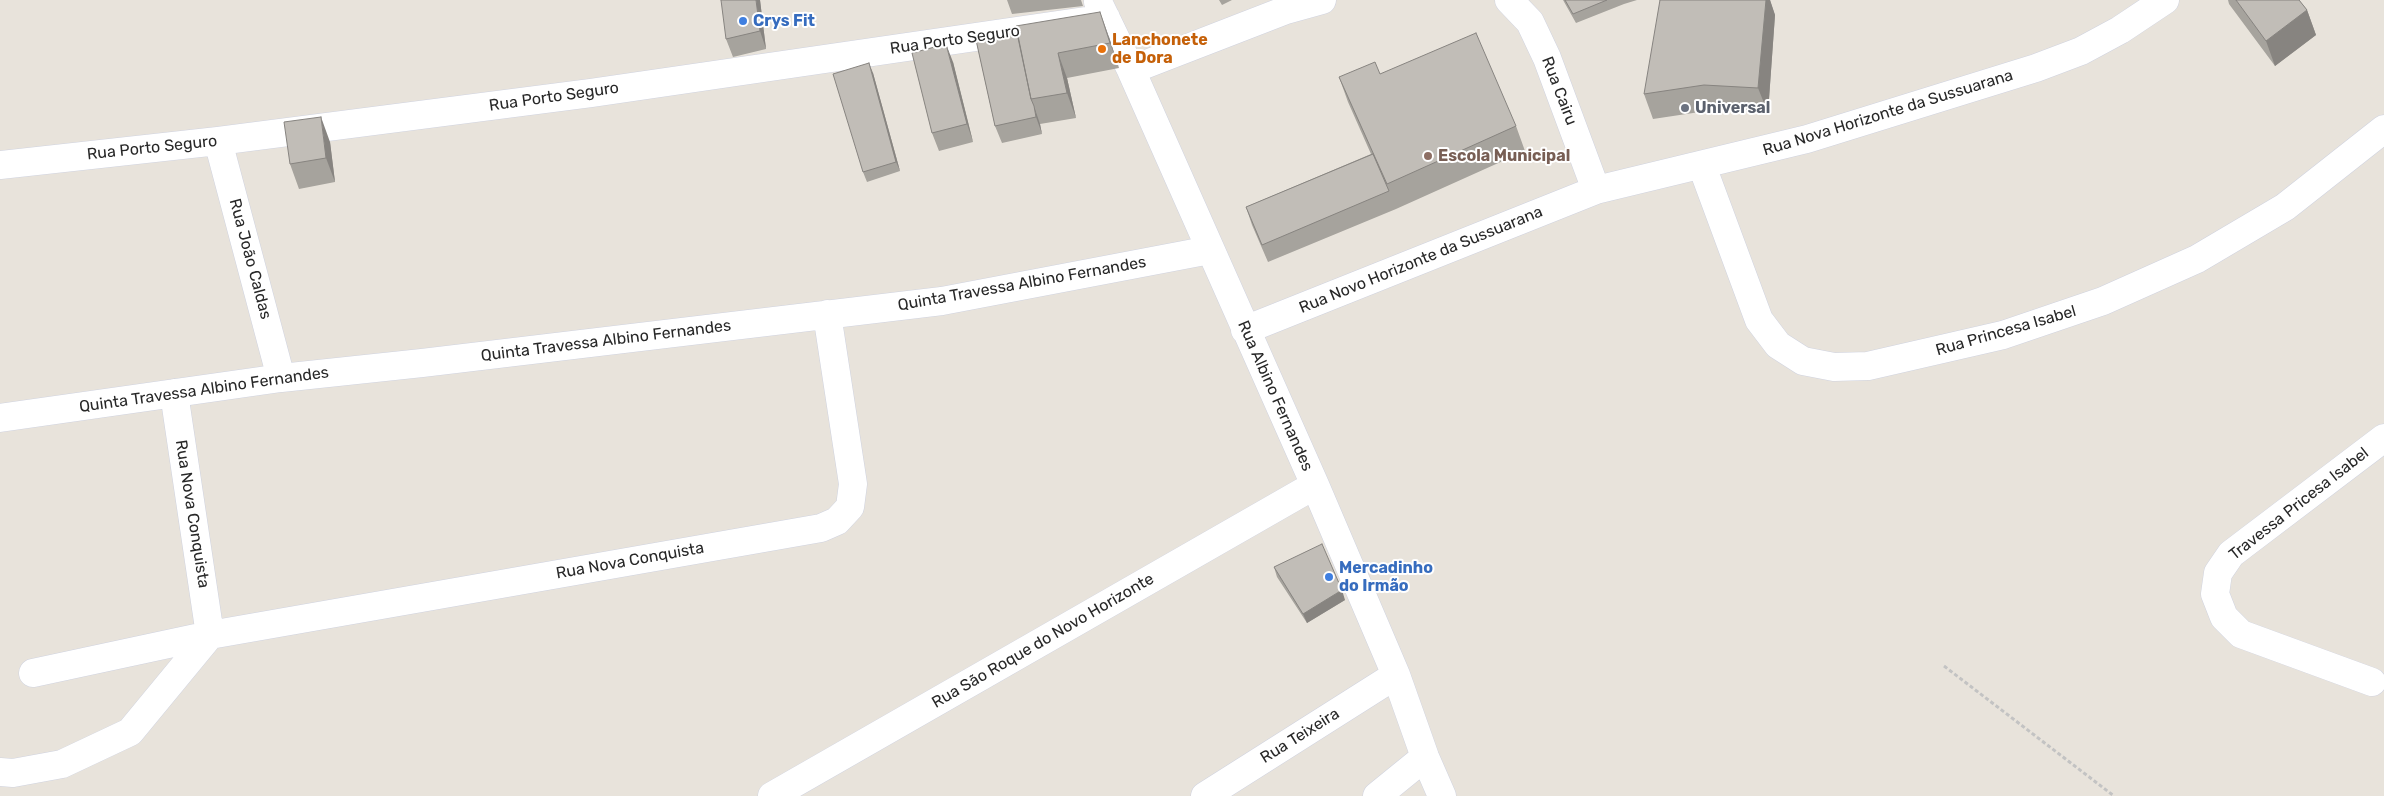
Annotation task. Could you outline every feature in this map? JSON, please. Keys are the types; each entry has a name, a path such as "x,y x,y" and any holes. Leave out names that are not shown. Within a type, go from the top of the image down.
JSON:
{"street":[{"path":"1130,70 1286,10 1322,0"},
{"name":"Rua Cairu","path":"1509,0 1530,22 1547,58 1596,190"},
{"name":"Rua Nova Horizonte da Sussuarana","path":"1596,190 1702,166 1807,139 2036,68 2081,51 2120,30 2165,0"},
{"name":"Rua Albino Fernandes","path":"1101,9 1315,485 1396,675 1425,757 1442,796"},
{"name":"Rua Porto Seguro","path":"0,165 218,141 591,92 1101,9"},
{"name":"Rua Princesa Isabel","path":"1702,166 1758,320 1778,345 1803,361 1834,367 1860,366 1905,359 2003,335 2103,301 2197,259 2285,206 2380,140"},
{"name":"Rua João Caldas","path":"218,141 281,378"},
{"name":"Rua Novo Horizonte da Sussuarana","path":"1246,330 1596,190"},
{"name":"Quinta Travessa Albino Fernandes","path":"0,418 281,378 942,301 1210,250"},
{"name":"Rua Nova Conquista","path":"33,673 210,635 811,529 837,521 850,507 853,484 827,314"},
{"name":"Rua Nova Conquista","path":"174,393 210,635"},
{"name":"Travessa Pricesa Isabel","path":"2372,682 2240,634 2224,617 2215,594 2218,573 2231,554 2384,438"},
{"name":"Rua São Roque do Novo Horizonte","path":"772,796 1315,485"},
{"path":"0,772 14,773 62,764 130,732 210,635"},
{"name":"Rua Teixeira","path":"1204,796 1396,675"},
{"path":"1377,796 1425,757"}],"path":[{"path":"1944,666 2114,796"}],"building":[{"path":"721,0 756,0 760,31 726,39"},
{"path":"1565,0 1607,0 1573,14"},
{"path":"1660,0 1766,0 1758,88 1704,85 1644,94"},
{"path":"2236,0 2299,0 2307,10 2266,41"},
{"path":"1100,12 1110,43 1058,53 1067,93 1031,99 1016,26"},
{"path":"1017,33 1036,117 995,126 976,40"},
{"path":"1476,33 1516,126 1387,184 1339,77 1375,62 1380,74"},
{"path":"946,44 967,124 932,133 912,53"},
{"path":"869,63 896,162 863,172 833,74"},
{"path":"321,117 326,158 290,164 284,122"},
{"path":"1373,154 1389,191 1262,245 1246,207"},
{"path":"1322,544 1342,590 1303,614 1274,567"}],"place":[{"name":"Crys Fit","path":"743,21"},
{"name":"Lanchonete de Dora","path":"1102,49"},
{"name":"Universal","path":"1685,108"},
{"name":"Escola Municipal","path":"1428,156"},
{"name":"Mercadinho do Irmão","path":"1329,577"}]}
